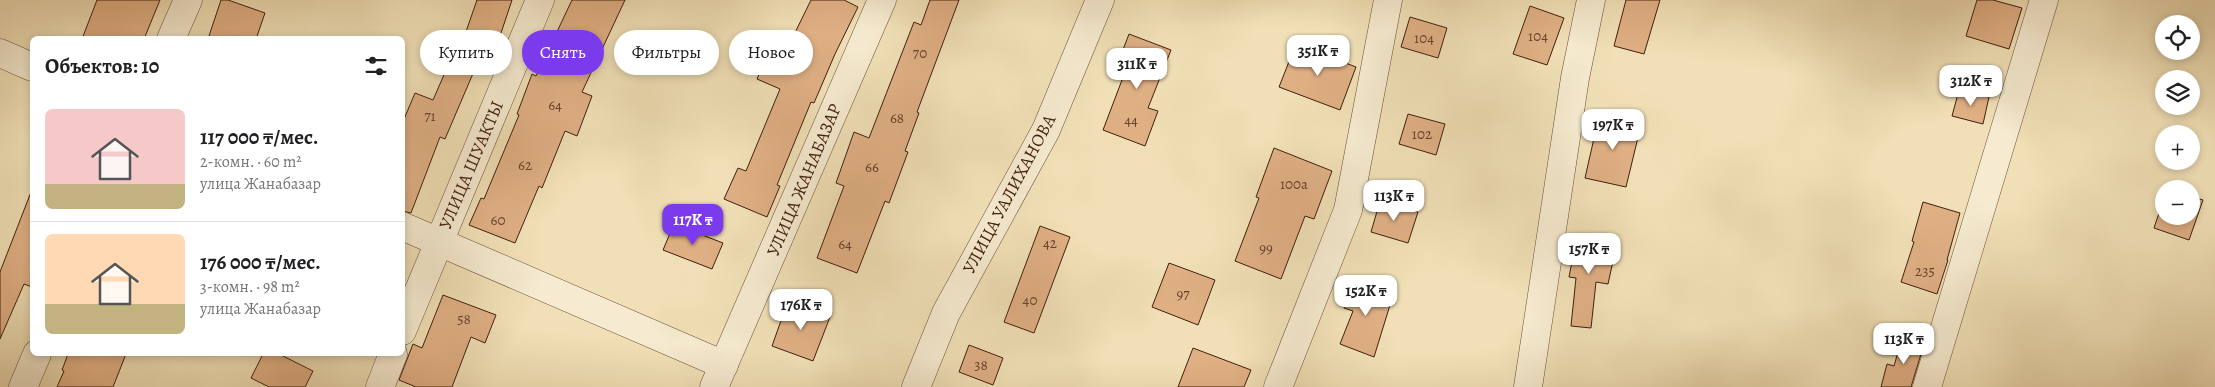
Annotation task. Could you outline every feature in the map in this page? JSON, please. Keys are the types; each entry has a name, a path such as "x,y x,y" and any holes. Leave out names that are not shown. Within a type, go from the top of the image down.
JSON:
{"street":[{"path":"172,36 188,0"},
{"name":"УЛИЦА ШУАКТЫ","path":"405,324 540,0"},
{"name":"УЛИЦА ЖАНАБАЗАР","path":"719,376 882,0"},
{"name":"УЛИЦА УАЛИХАНОВА","path":"916,387 946,313 1046,130 1100,0"},
{"path":"1278,387 1348,210 1388,0"},
{"path":"1528,387 1575,78 1591,0"},
{"path":"1927,387 2044,0"},
{"path":"0,53 30,66"},
{"path":"405,227 719,376"},
{"path":"23,387 36,356"},
{"path":"380,387 392,356"}],"building":[{"path":"97,0 160,0 145,36 83,36"},
{"path":"221,0 228,0 265,13 257,36 209,36"},
{"path":"477,0 512,0 502,30 467,30"},
{"path":"572,0 625,0 604,45 604,30 558,30"},
{"path":"811,0 844,0 858,7 814,103 811,102 777,185 780,186 767,217 724,199 738,168 746,171 780,89 757,79 759,75 813,75 813,30 796,30"},
{"path":"930,0 959,0 917,112 919,113 905,151 908,152 889,203 885,201 857,273 817,258 844,186 836,183 854,132 869,138 914,22 921,25"},
{"path":"1626,0 1660,0 1644,54 1614,46"},
{"path":"1977,0 1993,0 2022,8 2009,49 1966,36"},
{"path":"1530,6 1564,18 1547,65 1513,54"},
{"path":"1410,17 1447,28 1438,58 1401,47"},
{"path":"1129,34 1171,50 1148,108 1158,111 1145,146 1103,130 1122,80 1113,76"},
{"path":"1296,44 1356,67 1340,110 1279,87"},
{"path":"444,75 472,75 445,139 440,137 411,213 405,212 405,117 415,93 433,100"},
{"path":"532,75 590,75 582,92 592,96 577,136 565,131 542,188 539,186 515,243 469,225 481,198 484,199 519,115 517,114"},
{"path":"1959,90 1989,97 1983,124 1952,116"},
{"path":"1408,114 1445,124 1436,155 1399,144"},
{"path":"1599,116 1641,125 1626,187 1585,178"},
{"path":"1274,148 1332,171 1314,219 1305,216 1281,279 1235,261 1259,198 1256,197"},
{"path":"30,195 30,286 24,284 0,339 0,272"},
{"path":"1380,201 1418,212 1408,243 1371,232"},
{"path":"1923,202 1960,213 1937,294 1901,282 1914,242 1912,241"},
{"path":"674,224 723,243 712,269 663,250"},
{"path":"2155,225 2194,225 2189,240 2154,228"},
{"path":"1040,226 1070,237 1034,333 1004,322"},
{"path":"1577,235 1617,243 1608,284 1596,282 1591,328 1571,326 1576,278 1569,277"},
{"path":"1169,263 1215,280 1198,325 1152,307"},
{"path":"1352,280 1394,292 1374,357 1340,344 1353,311 1344,308"},
{"path":"443,295 496,315 485,343 471,337 452,387 416,387 399,380 413,344 422,348"},
{"path":"788,301 830,317 813,361 772,346"},
{"path":"1902,338 1924,344 1911,387 1881,387 1887,364 1894,366"},
{"path":"969,345 1003,358 993,385 959,372"},
{"path":"1193,348 1251,370 1244,387 1178,387"},
{"path":"67,356 125,356 113,387 57,387 64,371 62,370"},
{"path":"262,356 283,356 313,371 305,387 269,387 251,378"}]}
